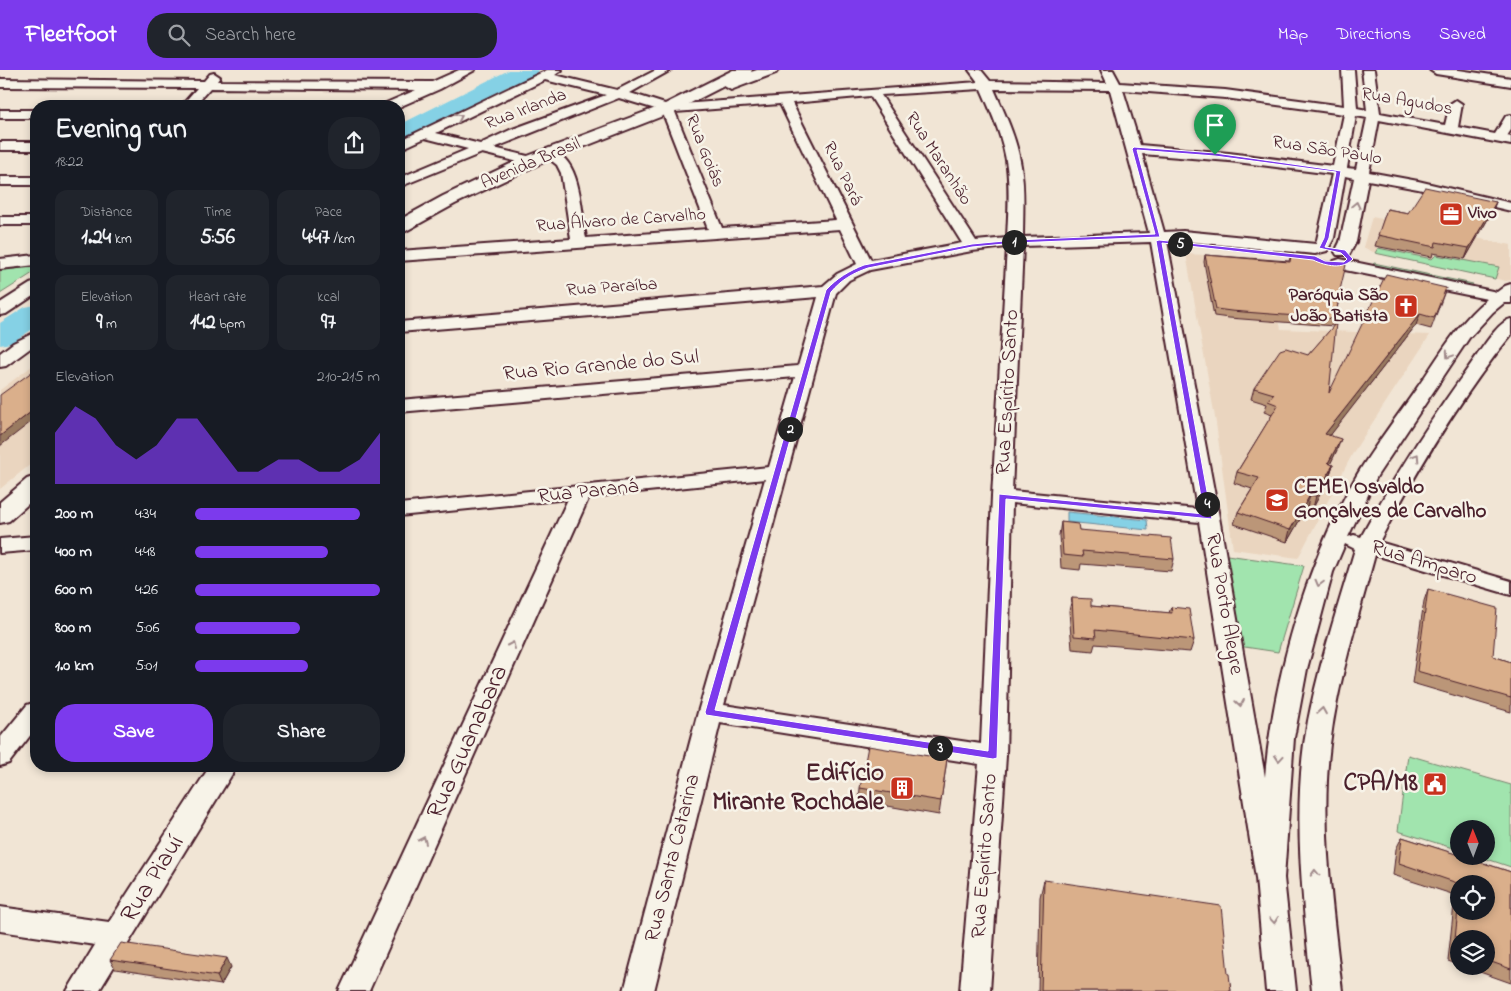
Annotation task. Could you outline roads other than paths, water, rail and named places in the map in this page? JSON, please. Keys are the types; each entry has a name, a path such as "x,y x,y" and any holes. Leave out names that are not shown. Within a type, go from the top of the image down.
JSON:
{"main road":[{"name":"Avenida Brasil","path":"667,109 711,100 740,81 771,70"},
{"name":"Avenida Brasil","path":"405,224 449,200 531,161 667,109 738,71"},
{"path":"0,515 30,489"}],"street":[{"path":"0,74 5,70"},
{"path":"192,100 220,70"},
{"path":"404,100 469,70"},
{"path":"405,143 557,70"},
{"name":"Rua Irlanda","path":"405,180 515,133 619,94 665,70"},
{"name":"Rua Porto Alegre","path":"1108,70 1115,86 1134,149 1158,239 1209,517 1270,878"},
{"path":"1317,252 1326,238 1351,111 1348,70"},
{"path":"1344,257 1374,115 1368,70"},
{"path":"1436,70 1511,82"},
{"path":"544,76 619,94 667,109"},
{"name":"Rua Agudos","path":"711,100 784,99 873,92 980,78 1225,94 1351,111 1451,128 1505,140"},
{"name":"Rua Espírito Santo","path":"975,991 993,756 1002,496 1016,192 1012,151 980,78"},
{"path":"0,83 436,86"},
{"name":"Rua Maranhão","path":"873,92 972,246"},
{"name":"Rua Pará","path":"784,99 866,266"},
{"path":"1451,128 1456,104"},
{"name":"Rua Goiás","path":"667,109 717,234"},
{"path":"0,114 30,114"},
{"path":"1505,140 1511,119"},
{"path":"424,134 531,161"},
{"path":"0,146 30,146"},
{"name":"Rua São Paulo","path":"1134,149 1251,159 1339,171 1511,208"},
{"path":"550,154 563,163 568,173 579,244"},
{"path":"0,181 30,181"},
{"path":"0,221 30,221"},
{"name":"Rua Álvaro de Carvalho","path":"405,256 846,224"},
{"path":"828,291 843,277 866,266 972,246 1015,242 1136,238 1317,252 1509,293"},
{"path":"0,264 30,261"},
{"path":"0,310 30,291"},
{"name":"Rua Paraíba","path":"405,326 828,291"},
{"name":"Rua Santa Catarina","path":"639,991 710,712 828,291"},
{"path":"1281,991 1270,878 1281,738 1295,668 1322,572 1336,538 1367,476 1391,440 1463,334 1487,308 1509,293"},
{"path":"1327,991 1316,889 1313,819 1317,744 1330,675 1367,545 1403,478 1438,423 1511,324"},
{"path":"0,362 28,347"},
{"path":"0,376 30,358"},
{"name":"Rua Rio Grande do Sul","path":"405,405 806,372"},
{"name":"Rua Paraná","path":"405,509 778,472"},
{"name":"Rua Guanabara","path":"354,991 581,493"},
{"path":"1002,496 1209,517"},
{"name":"Rua Amparo","path":"1336,538 1367,545 1511,588"},
{"path":"0,546 30,544"},
{"path":"710,712 993,756"},
{"path":"0,756 30,718"},
{"name":"Rua Piauí","path":"82,991 220,772"},
{"path":"0,919 117,936"}],"water":[{"path":"1067,512 1147,520 1148,530 1067,522"}],"waterway":[{"path":"405,131 503,80 528,70"},
{"path":"0,336 30,318"}],"place":[{"name":"Vivo","path":"1451,214"},
{"name":"Paróquia São João Batista","path":"1406,306"},
{"name":"CEMEI Osvaldo Gonçalves de Carvalho","path":"1277,500"},
{"name":"CPA/M8","path":"1435,784"},
{"name":"Edifício Mirante Rochdale","path":"902,788"}]}
